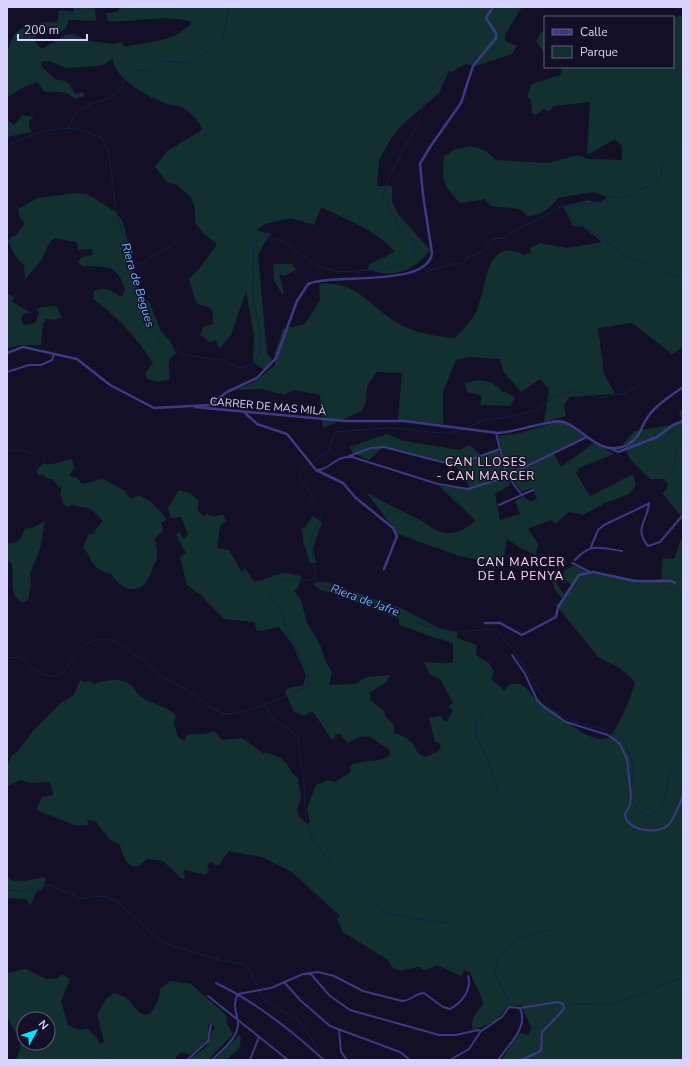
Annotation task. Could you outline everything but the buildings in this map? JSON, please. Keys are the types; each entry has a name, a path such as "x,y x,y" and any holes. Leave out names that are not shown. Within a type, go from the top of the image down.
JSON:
{"street":[{"path":"7,353 23,347 78,360 104,381 147,405 159,408 210,405 227,392 257,378 267,370 278,354 297,301 308,284 315,281 376,278 418,270 428,263 432,253 422,195 420,164 461,103 473,66 496,38 496,33 486,18 493,7"},
{"path":"7,372 29,365 44,364 52,360 54,354"},
{"path":"611,449 626,445 636,438 651,413 683,387"},
{"name":"CARRER DE MAS MILÀ","path":"190,406 209,410 221,408 345,421 404,421 496,433 512,432 560,421 570,425 604,447 611,449"},
{"path":"244,411 257,424 287,434 316,470 343,483 356,498 393,528 397,536 384,569"},
{"path":"611,449 618,452 657,437 673,425 683,421"},
{"path":"496,433 507,475 521,494"},
{"path":"348,457 375,463 438,484 468,489 494,481 587,437"},
{"path":"316,470 323,470 335,460 348,457 371,448 384,447 442,462 458,464 500,449"},
{"path":"499,505 533,490"},
{"path":"591,547 598,530 604,525 648,503 648,508 641,525 644,541 648,546 660,542 683,516"},
{"path":"575,560 582,552 591,547 622,551"},
{"path":"572,563 590,572 635,581 671,581 675,583"},
{"path":"484,623 500,623 522,635 556,617 558,607 576,577 590,572"},
{"path":"512,655 525,674 537,700 545,708 566,722 608,735 617,741 623,749 627,759 631,795 630,805 625,814 627,822 630,825 651,830 665,828 674,818 683,796"},
{"path":"310,973 330,996 350,1010 439,1035 448,1036 478,1030 481,1031"},
{"path":"238,994 284,982 298,975 310,973 328,974 363,991 402,1001 407,1001 418,994 424,993 442,1007 447,1009 455,1006 465,995 469,987 468,976"},
{"path":"216,982 238,994 286,1026 324,1060"},
{"path":"284,982 316,1015 339,1030 400,1052 410,1060"},
{"path":"212,1060 223,1050 235,1035 237,1019 234,1007 238,994"},
{"path":"208,996 288,1060"},
{"path":"450,1060 469,1049 481,1031 502,1017 509,1007 520,1008 558,1002 564,1006 562,1011 542,1032 541,1051 522,1060"},
{"path":"498,1060 517,1034 522,1020 520,1008"},
{"path":"187,1060 208,1042 211,1024"},
{"path":"339,1030 341,1052 347,1060"},
{"path":"250,1060 259,1037"}],"green space":[{"path":"73,7 91,7 95,9 96,21 69,20 66,28 58,34 44,28 36,31 36,41 42,49 65,35 73,34 89,41 114,44 121,42 125,47 170,38 185,29 192,22 171,18 108,21 106,13 117,12 119,9 117,7 522,7 505,35 505,41 517,46 512,54 476,66 465,64 452,72 449,71 439,93 402,125 392,137 379,160 377,186 392,186 392,201 398,214 430,250 417,264 402,272 394,273 376,272 367,269 370,264 395,252 387,244 370,232 321,207 314,225 291,218 266,224 256,230 271,234 258,255 267,353 273,361 264,370 253,362 254,335 246,292 231,335 219,349 216,340 210,343 203,336 200,336 203,327 213,324 213,313 210,308 196,303 189,279 199,269 217,244 204,234 195,223 195,208 191,197 177,185 167,182 155,167 167,151 202,130 194,117 182,107 169,105 151,97 133,86 119,73 114,65 113,58 104,65 66,68 49,61 41,62 41,66 55,79 65,81 70,85 75,94 83,92 84,96 74,99 65,93 45,92 37,82 20,89 7,98 6,75 8,52 16,33 24,27 35,24 49,22 57,23 59,10 74,12"},
{"path":"683,15 683,350 682,348 672,354 632,323 598,328 604,374 615,394 570,397 564,405 566,416 544,422 549,389 540,379 521,392 503,371 500,359 469,357 456,360 443,392 443,424 398,420 402,373 377,372 367,386 366,401 362,411 323,428 320,395 295,390 284,395 262,389 235,390 254,382 275,365 275,353 283,329 305,324 320,300 319,284 343,286 352,290 361,295 396,322 409,329 432,335 455,338 475,314 479,305 489,268 494,258 501,252 511,250 524,255 531,253 530,248 541,243 566,248 602,242 583,227 573,226 563,206 588,200 600,203 607,197 594,192 558,198 544,211 531,216 527,216 520,209 491,206 485,199 460,203 444,182 444,156 456,149 471,146 486,151 496,160 549,163 577,155 589,159 622,160 622,146 615,139 587,155 590,102 553,106 550,111 544,109 536,115 532,113 531,100 527,97 532,84 560,75 562,70 561,68 674,68 674,18"},
{"path":"541,32 544,32 544,53 536,41"},
{"path":"22,115 34,117 29,121 29,127 32,132 7,137 7,120 14,125"},
{"path":"76,193 87,194 116,212 123,222 132,260 133,277 141,299 149,302 161,331 171,342 176,354 169,361 170,379 158,382 147,379 145,373 153,363 147,354 118,320 93,299 94,291 105,289 122,297 125,290 118,275 110,268 82,266 78,262 82,257 93,255 92,249 79,250 76,242 55,238 48,245 40,262 25,280 24,265 17,258 8,241 12,236 15,236 25,223 20,218 18,209 38,198"},
{"path":"273,264 292,264 296,270 284,276 279,274 284,293 282,294 274,280"},
{"path":"7,293 15,298 11,301 31,313 23,314 21,320 24,325 35,323 39,313 37,309 56,306 62,317 55,320 46,319 43,324 41,345 20,345 7,348"},
{"path":"477,380 491,383 497,386 502,392 506,392 515,398 510,406 480,405 482,396 467,392 465,383"},
{"path":"683,408 683,514 680,515 662,493 666,490 668,484 664,479 650,479 629,458 624,443 634,431 673,425 682,419 679,413"},
{"path":"561,421 585,437 553,452 561,467 594,443 614,454 579,468 576,473 590,496 633,474 636,485 629,494 605,503 583,515 569,512 555,524 551,520 528,529 538,543 536,555 520,548 507,539 504,557 490,562 459,556 398,534 366,492 437,531 445,533 457,532 476,521 439,486 471,489 454,464 384,446 369,460 353,453 350,447 387,434 404,441 459,450 470,445 482,456 498,450 510,485 495,494 500,520 520,514 515,501 523,496 531,502 537,498 532,488 522,492 508,473 498,436 520,433"},
{"path":"72,459 74,467 70,476 77,478 82,484 103,479 124,490 131,499 139,495 151,502 167,519 161,523 163,530 155,539 157,559 149,578 140,588 128,589 116,581 111,574 104,572 95,566 83,547 89,533 91,535 103,521 91,509 71,505 68,507 64,505 60,494 62,486 59,488 54,480 46,478 43,474 39,476 36,471 43,463 53,464"},
{"path":"179,490 190,493 199,501 197,509 203,516 207,514 214,517 223,514 226,521 220,526 217,548 229,550 242,572 245,568 254,582 288,573 302,577 298,587 294,591 301,600 307,623 320,645 326,662 332,672 329,685 355,684 367,677 390,675 387,682 370,692 370,700 384,711 386,717 394,725 394,733 408,739 418,752 425,757 439,751 441,747 439,743 435,742 429,718 441,716 443,720 447,722 453,710 448,707 453,703 440,679 429,674 424,662 453,662 453,644 399,625 399,619 321,590 313,584 317,582 326,582 403,609 439,628 457,632 457,638 477,645 476,655 489,663 494,672 491,679 504,690 510,684 520,684 524,686 533,697 578,730 586,735 602,739 609,737 616,728 635,682 621,669 598,657 556,605 563,600 554,588 552,577 564,594 571,585 561,577 566,569 573,566 592,574 609,575 629,580 646,581 661,579 663,558 674,559 683,535 683,1060 501,1060 520,1033 529,1035 531,1027 521,1005 508,1006 496,1021 473,1030 473,1020 476,1013 483,1005 480,993 470,973 464,970 461,976 437,965 425,970 418,967 397,970 388,960 343,932 337,919 340,916 292,872 262,857 229,851 218,866 210,862 207,866 209,870 206,875 186,870 184,871 185,878 182,879 163,861 149,859 138,866 134,866 126,860 120,845 110,840 96,822 87,819 89,825 77,826 36,810 42,797 53,795 49,782 29,783 21,780 7,786 7,766 11,756 18,751 33,731 61,703 74,695 80,680 83,682 91,681 94,684 113,680 128,683 143,698 176,715 174,723 178,737 185,741 186,736 214,731 222,740 242,738 263,753 272,754 281,758 287,764 291,772 298,778 301,798 297,810 299,817 307,824 310,823 307,809 316,785 328,780 335,782 351,772 350,766 360,762 376,761 390,754 390,750 370,737 362,736 348,743 340,734 336,734 334,739 331,739 314,713 310,712 304,716 294,712 285,691 289,688 303,685 306,675 293,645 279,627 262,631 256,630 255,622 224,619 201,595 187,585 180,557 186,553 176,535 179,532 184,539 188,534 181,517 171,518 168,508"},
{"path":"313,516 322,522 313,548 316,563 309,563 308,555 303,542 302,531 300,529 305,527"},
{"path":"45,521 40,549 30,573 31,585 28,600 23,603 18,599 13,591 13,570 12,564 7,560 7,543 17,542 25,529 34,527"},
{"path":"42,877 46,879 43,888 37,891 30,906 26,899 7,898 7,878 20,881"},
{"path":"26,969 46,979 58,978 62,974 70,979 61,1001 68,1025 80,1030 88,1029 97,1038 100,1044 104,1042 97,1014 106,999 114,993 123,996 128,999 140,1013 144,1015 148,1014 155,1006 160,994 160,989 170,981 191,984 226,1015 227,1023 233,1034 208,1060 189,1060 206,1047 214,1027 211,1022 208,1025 209,1030 207,1039 201,1047 189,1055 181,1052 174,1060 15,1060 19,1051 56,1051 56,1011 16,1011 16,1033 11,1025 7,1012 7,974"},
{"path":"239,1035 241,1039 239,1049 226,1060 214,1060"}],"waterway":[{"path":"57,15 84,13 98,7"},
{"path":"69,128 74,117 80,110 86,106 108,99 115,95 121,88 127,74 136,70 148,71 162,61 190,63 212,49 223,39 228,9 231,7"},
{"name":"Riera de Begues","path":"493,25 510,7"},
{"name":"Riera de Begues","path":"7,146 31,135 48,130 65,128 101,137 109,152 115,206 149,328 161,343 185,355 222,360 238,368 252,365 260,355 260,334 253,295 254,244 262,235 284,242 316,265 338,272 384,269 398,264 415,254 414,242 399,228 383,196 390,175 418,123 426,96 454,63 489,29"},
{"path":"423,273 450,264 464,263 467,257 481,253 492,239 503,238 522,226 532,223 560,207 595,203 615,196 623,198 656,182 661,175 663,162 683,149"},
{"path":"569,207 570,216 574,223 586,227 629,258 683,278"},
{"path":"132,266 143,262 177,242"},
{"path":"467,428 485,420 515,416 539,409 556,396 575,391 600,398 625,393 642,384"},
{"path":"315,577 311,539 322,512 310,497 311,492 298,478 302,470 329,450 335,432 377,428 428,432 448,432 464,429"},
{"path":"660,486 668,478 673,469 676,447 683,442"},
{"path":"7,450 22,450 33,453"},
{"name":"Riera de Jafre","path":"7,658 20,657 38,672 51,676 60,674 68,667 83,648 93,641 106,639 115,642 126,649 166,679 195,695 218,712 229,714 237,713 282,698 309,685 308,673 284,623 282,612 268,592 279,580 307,580 316,578 317,584 402,614 426,626 454,632 496,629 511,647 551,709 571,721 612,731 625,742 634,766 631,788"},
{"path":"664,586 676,591 683,599"},
{"path":"265,704 273,719 286,727 298,738 304,783 306,818 313,839 333,866 385,913 422,920 452,923"},
{"path":"483,712 475,726 477,739 485,752 498,793 542,830"},
{"name":"Riera de Jafre","path":"631,800 639,810 648,816 663,806 670,771 679,766 683,767"},
{"path":"7,890 22,891 50,885 82,899 92,896 107,897 118,902 153,934 167,944 219,960 244,964 250,970 264,1000 299,1021 318,1049"},
{"path":"509,1001 495,975 498,956 517,939 550,930"},
{"path":"571,1004 615,1003 674,981 683,976"},
{"path":"104,1047 112,1060"}],"district":[{"name":"CAN LLOSES - CAN MARCER","path":"486,469"},
{"name":"CAN MARCER DE LA PENYA","path":"521,569"}]}
